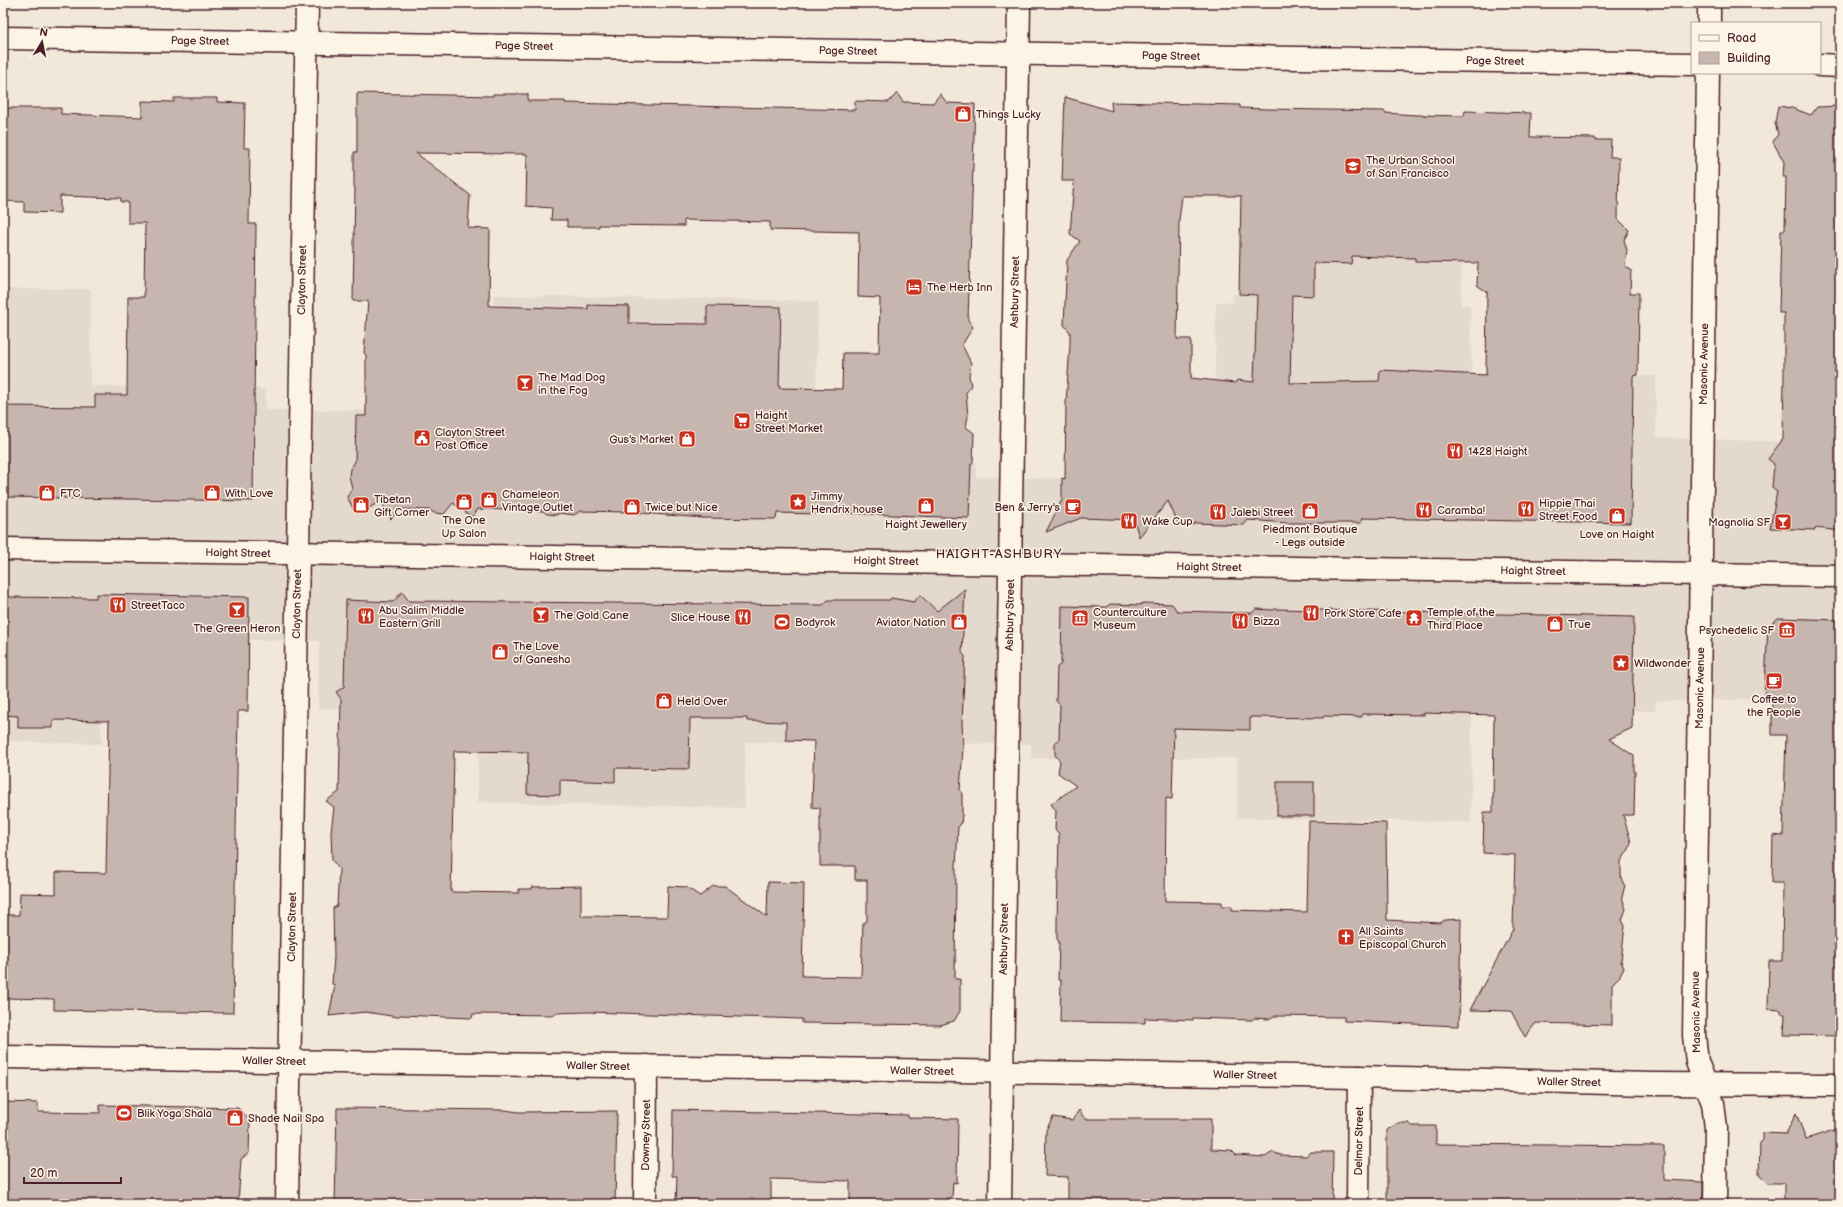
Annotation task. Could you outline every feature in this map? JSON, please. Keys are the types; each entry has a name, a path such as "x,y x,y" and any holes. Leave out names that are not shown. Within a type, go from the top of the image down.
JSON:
{"street":[{"name":"Clayton Street","path":"288,1204 289,1062 307,3"},
{"name":"Ashbury Street","path":"1000,1204 1020,3"},
{"path":"1709,3 1709,22"},
{"name":"Page Street","path":"3,38 1691,64"},
{"name":"Masonic Avenue","path":"1708,74 1694,1035 1697,1062 1713,1103 1716,1128 1715,1204"},
{"name":"Haight Street","path":"3,549 1840,576"},
{"name":"Waller Street","path":"3,1057 1359,1077 1652,1084 1706,1083 1840,1085"},
{"name":"Downey Street","path":"645,1204 646,1066"},
{"name":"Delmar Street","path":"1358,1204 1359,1077"}],"shaded area":[{"path":"1243,109 1464,116 1461,305 1470,305 1472,374 1656,376 1656,437 1840,444 1840,698 1656,701 1655,711 1472,708 1471,822 1237,818 1237,758 1031,758 1031,744 745,742 745,808 478,802 478,706 318,709 319,641 104,637 97,670 102,744 3,741 3,289 91,289 90,386 266,389 265,410 492,411 494,295 818,301 815,458 976,462 976,477 1213,480 1216,302 1233,302 1233,294 1239,294"}],"building":[{"path":"357,93 493,96 493,94 528,94 528,101 565,101 565,103 855,110 855,101 889,102 897,93 903,102 933,103 940,94 947,103 975,104 968,320 973,327 962,345 971,363 969,376 971,385 966,393 968,416 966,427 974,433 969,518 817,512 817,514 777,513 776,519 703,518 629,512 580,511 574,515 559,513 557,515 547,514 543,511 478,509 472,517 453,503 444,514 434,513 430,510 399,509 391,519 381,501 362,512 353,508 347,497 352,488 349,476 350,469 355,462 356,416 366,416 366,355 364,353 368,301 353,301 355,187 354,152 357,152","holes":["416,153 527,154 526,206 552,208 551,220 567,220 567,227 599,227 599,225 684,226 684,220 770,222 770,230 859,232 858,297 880,298 879,353 843,353 842,389 779,388 781,307 707,306 707,324 629,323 629,306 588,305 588,309 489,306 490,229 468,228 470,195"]},
{"path":"1065,97 1112,111 1111,102 1240,105 1240,108 1267,109 1385,111 1385,113 1416,115 1464,116 1465,111 1531,113 1530,137 1595,138 1595,140 1611,140 1610,157 1619,157 1618,219 1629,230 1624,240 1627,250 1625,266 1631,270 1630,293 1639,293 1638,375 1633,376 1631,523 1362,518 1361,523 1287,523 1248,520 1244,525 1195,523 1193,525 1179,525 1168,501 1139,537 1134,520 1081,518 1046,532 1062,500 1062,478 1065,479 1066,403 1070,345 1070,332 1064,325 1067,260 1080,241 1070,234 1074,181 1062,181","holes":["1182,196 1241,196 1239,294 1257,295 1254,382 1237,380 1235,383 1191,378 1191,339 1177,339 1179,220","1352,256 1415,258 1415,262 1478,263 1477,285 1487,292 1486,375 1380,370 1379,381 1290,383 1292,295 1314,296 1314,263 1351,264"]},
{"path":"174,98 217,98 217,102 245,103 244,148 250,148 249,224 256,224 253,501 3,497 3,406 95,407 95,395 127,395 128,297 144,297 145,223 128,223 128,202 121,202 121,198 60,196 60,213 24,212 24,202 3,201 3,108 61,108 61,114 142,117 142,101 174,102"},
{"path":"1778,106 1792,108 1811,115 1817,107 1840,106 1840,531 1816,528 1815,530 1770,528 1777,492 1772,488 1774,464 1768,459 1783,439 1784,313 1779,313 1781,230 1785,230 1786,177 1783,177 1784,162 1773,142 1778,134 1775,123"},
{"path":"965,589 962,653 965,656 962,723 963,748 960,791 962,792 962,815 961,824 958,827 956,867 955,979 960,979 960,1011 954,1021 940,1025 802,1023 802,1019 587,1012 555,1013 555,1015 473,1014 472,1018 400,1015 398,1017 365,1012 329,1016 335,985 332,984 334,957 333,908 337,906 339,869 332,860 331,832 334,807 326,801 339,792 341,699 336,692 344,687 346,600 393,602 402,592 409,601 823,605 828,600 890,600 891,598 914,602 920,595 937,611","holes":["690,718 747,718 747,721 786,722 786,740 814,741 812,807 820,808 820,866 855,866 855,880 867,880 867,921 863,923 861,977 802,976 804,883 768,882 767,917 725,886 713,886 700,896 686,887 668,886 667,917 581,916 581,886 532,887 532,889 519,889 519,893 451,892 454,751 528,752 527,794 560,795 560,780 615,782 615,768 689,769"]},
{"path":"96,594 249,597 248,711 238,711 233,1013 54,1010 54,999 3,998 3,915 19,915 20,893 56,894 56,872 106,873 109,721 53,720 53,728 18,728 18,716 3,715 3,597 96,598"},
{"path":"1142,603 1172,604 1177,611 1252,613 1256,609 1275,609 1634,617 1632,728 1609,739 1634,756 1635,771 1634,815 1623,815 1631,842 1629,849 1621,861 1621,876 1625,885 1622,897 1626,909 1622,920 1625,926 1621,961 1624,968 1620,976 1612,984 1612,1025 1536,1023 1525,1037 1511,1011 1470,1010 1513,929 1515,855 1483,853 1484,812 1493,812 1494,715 1424,713 1424,715 1362,714 1362,717 1324,716 1323,718 1250,717 1250,730 1174,728 1172,799 1166,798 1165,901 1222,902 1222,906 1232,906 1232,910 1307,912 1309,821 1386,823 1387,920 1440,923 1445,920 1461,919 1459,1026 1344,1021 1344,1017 1274,1016 1269,1019 1254,1018 1252,1020 1145,1018 1145,1023 1060,1022 1061,980 1058,980 1059,942 1057,939 1059,834 1055,829 1056,811 1051,804 1076,786 1058,773 1060,761 1055,755 1055,742 1059,740 1060,705 1056,701 1057,667 1061,664 1062,606 1106,607 1110,604 1141,605"},
{"path":"1778,618 1840,620 1840,1036 1784,1035 1785,1014 1781,1014 1781,1010 1768,1009 1769,961 1782,961 1783,883 1772,883 1773,835 1783,836 1786,735 1772,735 1772,699 1764,699 1768,627"},
{"path":"1277,782 1314,782 1314,816 1277,816"},
{"path":"3,1102 38,1103 38,1112 100,1113 100,1105 238,1108 250,1120 249,1153 241,1159 238,1204 3,1204"},
{"path":"337,1108 505,1110 518,1112 617,1111 615,1204 533,1204 533,1202 479,1201 469,1202 469,1204 335,1204"},
{"path":"673,1110 908,1115 908,1118 958,1119 957,1183 953,1182 952,1198 946,1198 946,1204 850,1204 850,1181 771,1179 771,1204 676,1204 677,1176 672,1176"},
{"path":"1079,1110 1085,1119 1211,1119 1211,1149 1231,1150 1236,1155 1265,1157 1273,1152 1280,1155 1306,1156 1311,1152 1333,1152 1332,1204 1068,1204 1068,1177 1045,1176 1046,1130 1053,1117 1072,1120"},
{"path":"1796,1113 1806,1139 1840,1128 1840,1204 1784,1204 1784,1183 1767,1183 1759,1175 1760,1143 1763,1140 1763,1133 1786,1134"},
{"path":"1398,1123 1409,1123 1412,1126 1436,1126 1436,1144 1664,1146 1664,1180 1703,1182 1703,1204 1387,1204 1387,1130"}],"place":[{"name":"Things Lucky","path":"963,114"},
{"name":"The Urban School of San Francisco","path":"1353,166"},
{"name":"The Herb Inn","path":"914,287"},
{"name":"The Mad Dog in the Fog","path":"525,383"},
{"name":"Haight Street Market","path":"742,421"},
{"name":"Clayton Street Post Office","path":"422,438"},
{"name":"Gus's Market","path":"687,439"},
{"name":"1428 Haight","path":"1455,451"},
{"name":"FTC","path":"47,493"},
{"name":"With Love","path":"212,493"},
{"name":"Chameleon Vintage Outlet","path":"489,500"},
{"name":"The One Up Salon","path":"464,502"},
{"name":"Jimmy Hendrix house","path":"798,502"},
{"name":"Tibetan Gift Corner","path":"361,505"},
{"name":"Haight Jewellery","path":"926,506"},
{"name":"Twice but Nice","path":"632,507"},
{"name":"Ben & Jerry's","path":"1073,507"},
{"name":"Hippie Thai Street Food","path":"1526,509"},
{"name":"Caramba!","path":"1424,510"},
{"name":"Piedmont Boutique - Legs outside","path":"1310,511"},
{"name":"Jalebi Street","path":"1218,512"},
{"name":"Love on Haight","path":"1617,516"},
{"name":"Wake Cup","path":"1129,521"},
{"name":"Magnolia SF","path":"1783,522"},
{"name":"StreetTaco","path":"118,605"},
{"name":"The Green Heron","path":"237,610"},
{"name":"Pork Store Cafe","path":"1311,613"},
{"name":"The Gold Cane","path":"541,615"},
{"name":"Abu Salim Middle Eastern Grill","path":"366,616"},
{"name":"Slice House","path":"743,617"},
{"name":"Counterculture Museum","path":"1080,618"},
{"name":"Temple of the Third Place","path":"1414,618"},
{"name":"Bizza","path":"1240,621"},
{"name":"Bodyrok","path":"782,622"},
{"name":"Aviator Nation","path":"959,622"},
{"name":"True","path":"1555,624"},
{"name":"Psychedelic SF","path":"1787,630"},
{"name":"The Love of Ganesha","path":"500,652"},
{"name":"Wildwonder","path":"1621,663"},
{"name":"Coffee to the People","path":"1774,681"},
{"name":"Held Over","path":"664,701"},
{"name":"All Saints Episcopal Church","path":"1346,937"},
{"name":"Blik Yoga Shala","path":"124,1113"},
{"name":"Shade Nail Spa","path":"235,1118"}],"district":[{"name":"HAIGHT-ASHBURY","path":"999,554"}]}
